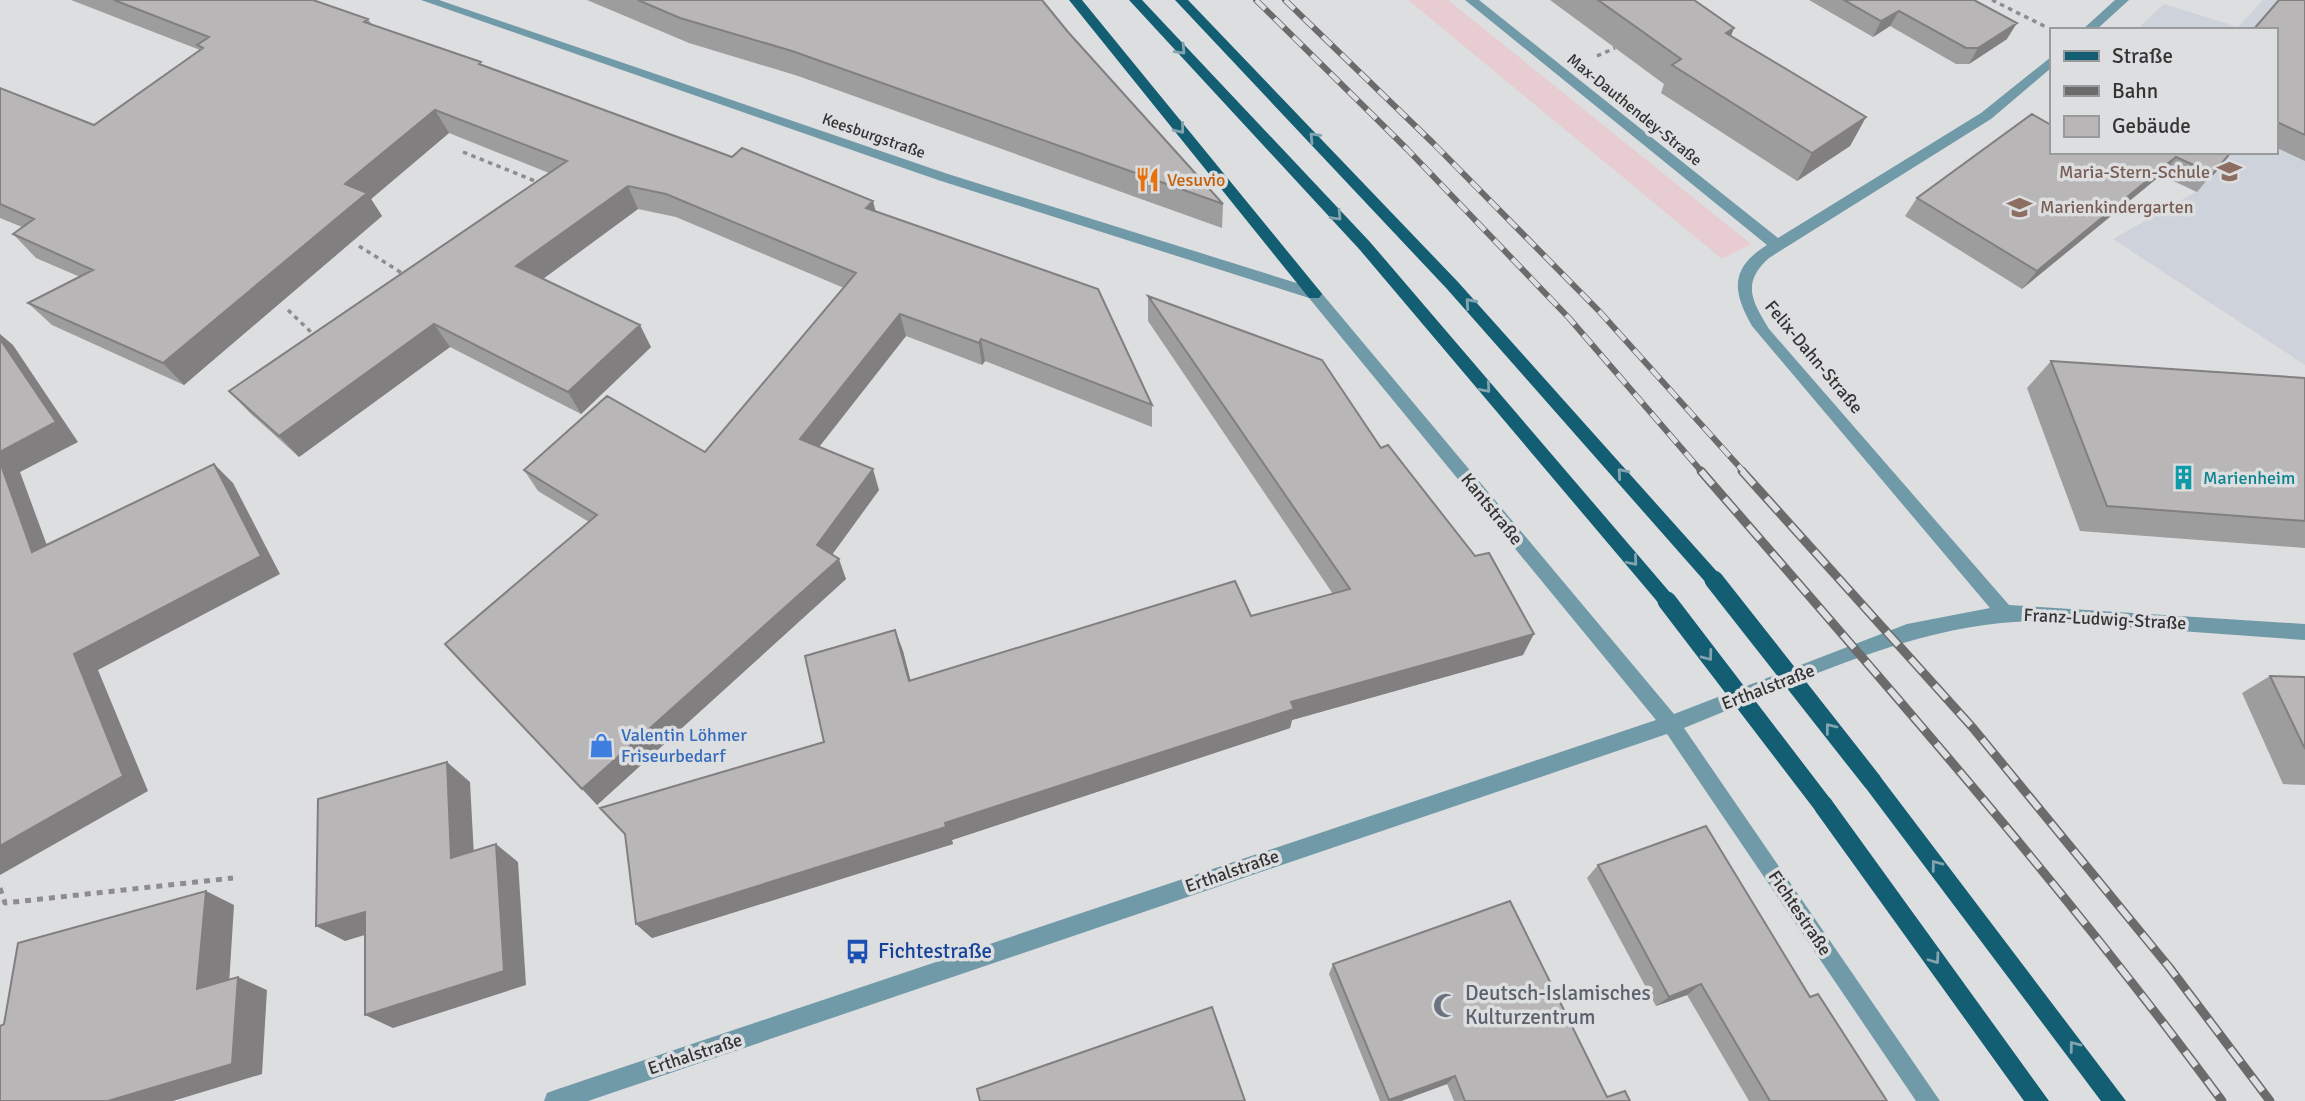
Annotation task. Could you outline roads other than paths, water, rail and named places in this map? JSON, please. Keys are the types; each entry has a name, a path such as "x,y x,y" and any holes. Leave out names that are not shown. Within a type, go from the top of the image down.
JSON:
{"main road":[{"path":"1075,0 1314,294"},
{"path":"1135,0 1365,246 1667,601 1823,805 2038,1101"},
{"path":"1181,0 1402,228 1615,465 1714,580 1872,781 2115,1101"}],"street":[{"name":"Keesburgstraße","path":"427,0 943,177 1314,294"},
{"name":"Max-Dauthendey-Straße","path":"1471,0 1777,245"},
{"path":"2090,28 2123,0"},
{"name":"Felix-Dahn-Straße","path":"2005,613 1764,332 1749,310 1743,286 1753,262 1986,116 2050,62"},
{"name":"Kantstraße","path":"1314,294 1671,724"},
{"name":"Franz-Ludwig-Straße","path":"1907,632 2005,613 2305,632"},
{"name":"Erthalstraße","path":"555,1101 1671,724 1907,632"},
{"name":"Fichtestraße","path":"1671,724 1928,1101"}],"railway":[{"path":"1256,0 1407,149 1569,318 1702,472"},
{"path":"1285,0 1433,143 1599,311 1744,472"},
{"path":"1701,471 2033,859 2222,1101"},
{"path":"1742,471 1973,728 2169,967 2270,1101"}],"place":[{"name":"Maria-Stern-Schule","path":"2230,172"},
{"name":"Vesuvio","path":"1147,180"},
{"name":"Marienkindergarten","path":"2020,207"},
{"name":"Marienheim","path":"2183,478"},
{"name":"Valentin Löhmer Friseurbedarf","path":"601,745"},
{"name":"Fichtestraße","path":"858,951"},
{"name":"Deutsch-Islamisches Kulturzentrum","path":"1445,1005"}]}
